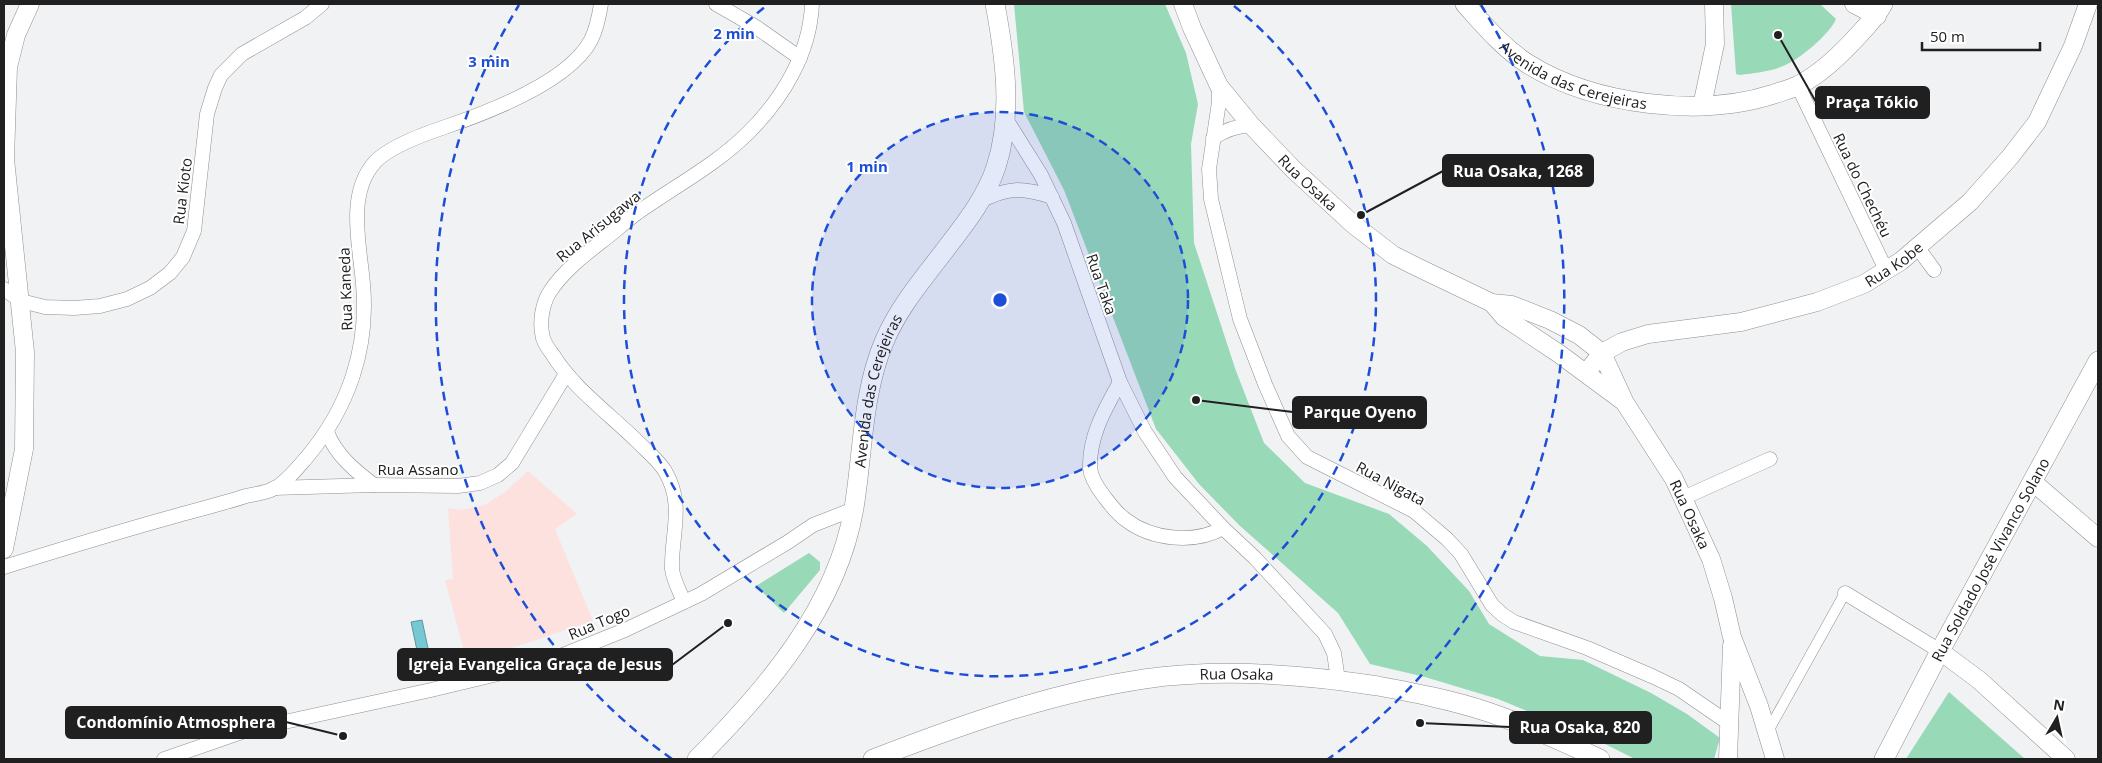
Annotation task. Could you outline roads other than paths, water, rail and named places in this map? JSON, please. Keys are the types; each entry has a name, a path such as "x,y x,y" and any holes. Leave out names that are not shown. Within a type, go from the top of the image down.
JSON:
{"main road":[{"name":"Avenida das Cerejeiras","path":"697,759 766,684 798,641 826,594 842,556 854,509 867,408 884,342 892,325 918,286 979,202 996,168 1006,119 1003,57 995,4"},
{"name":"Avenida das Cerejeiras","path":"1465,4 1503,45 1527,64 1554,78 1582,89 1639,102 1702,106 1736,103 1764,97 1798,86 1829,66 1880,10"},
{"name":"Rua Soldado José Vivanco Solano","path":"1884,759 2098,361"},
{"name":"Rua Osaka","path":"873,759 962,725 1060,695 1145,679 1225,673 1338,680 1426,694 1488,712 1600,759"}],"street":[{"path":"4,549 24,449 25,352 5,159 8,67 16,35 30,4"},
{"name":"Rua Kioto","path":"21,301 45,306 74,308 100,306 128,298 150,288 170,273 183,257 194,231 207,114 215,88 222,74 242,54 305,18 322,4"},
{"name":"Rua Kaneda","path":"4,567 274,488 296,469 327,432 353,380 362,347 364,290 358,205 361,188 368,171 376,161 389,152 422,135 483,114 525,94 556,75 575,60 590,42 598,23 601,4"},
{"path":"716,4 800,58"},
{"name":"Rua Arisugawa","path":"684,602 672,571 677,522 672,486 664,470 630,434 566,374 543,339 543,305 550,291 568,270 591,249 637,213 712,164 748,133 773,106 788,84 800,58 812,13 812,4"},
{"name":"Rua Osaka","path":"1183,4 1219,86 1251,125 1294,170 1354,225 1377,243 1417,267 1492,303 1512,304 1550,320 1580,335 1602,354 1625,403 1660,455 1683,498 1711,559 1724,598 1732,637 1759,706 1775,759"},
{"path":"1702,106 1715,44 1714,4"},
{"path":"1854,4 1880,10"},
{"name":"Rua Kobe","path":"1586,372 1602,354 1622,342 1648,334 1741,322 1817,302 1864,284 1918,248 1970,202 2037,122 2074,46 2088,4"},
{"name":"Rua Nigata","path":"1219,86 1219,102 1209,168 1211,199 1240,319 1288,436 1307,458 1414,511 1429,522 1461,554 1492,605 1514,622 1587,648 1654,677 1679,689 1730,724"},
{"name":"Rua do Chechéu","path":"1798,86 1886,270"},
{"name":"Rua Taka","path":"1006,119 1041,175 1064,222 1120,382 1145,432 1175,477 1223,528 1255,558 1325,634 1334,653 1338,680"},
{"path":"1213,138 1238,126 1251,125"},
{"path":"979,202 996,193 1012,189 1032,191 1052,197"},
{"path":"1918,248 1934,270"},
{"path":"4,289 21,301"},
{"name":"Rua Osaka","path":"1492,303 1504,317 1586,372 1625,403"},
{"name":"Rua Assano","path":"274,488 374,485 458,486 480,483 498,475 512,463 566,374"},
{"path":"1120,382 1101,417 1092,444 1090,469 1095,484 1118,514 1128,522 1147,532 1172,537 1194,538 1211,535 1223,528"},
{"path":"327,432 332,446 374,485"},
{"path":"1683,498 1770,459"},
{"path":"2033,482 2098,538"},
{"name":"Rua Togo","path":"164,759 248,730 431,690 543,663 625,630 684,602 734,575 813,525 854,509"},
{"path":"1767,733 1845,593 1940,652 1979,680 2066,759"},
{"name":"Rua Osaka","path":"1728,759 1732,637"}],"water":[{"path":"422,620 432,667 421,669 411,622"}],"place":[{"name":"Praça Tókio","path":"1778,35"},
{"name":"Rua Osaka, 1268","path":"1361,215"},
{"name":"Parque Oyeno","path":"1196,400"},
{"name":"Igreja Evangelica Graça de Jesus","path":"728,623"},
{"name":"Rua Osaka, 820","path":"1420,723"},
{"name":"Condomínio Atmosphera","path":"343,736"}]}
